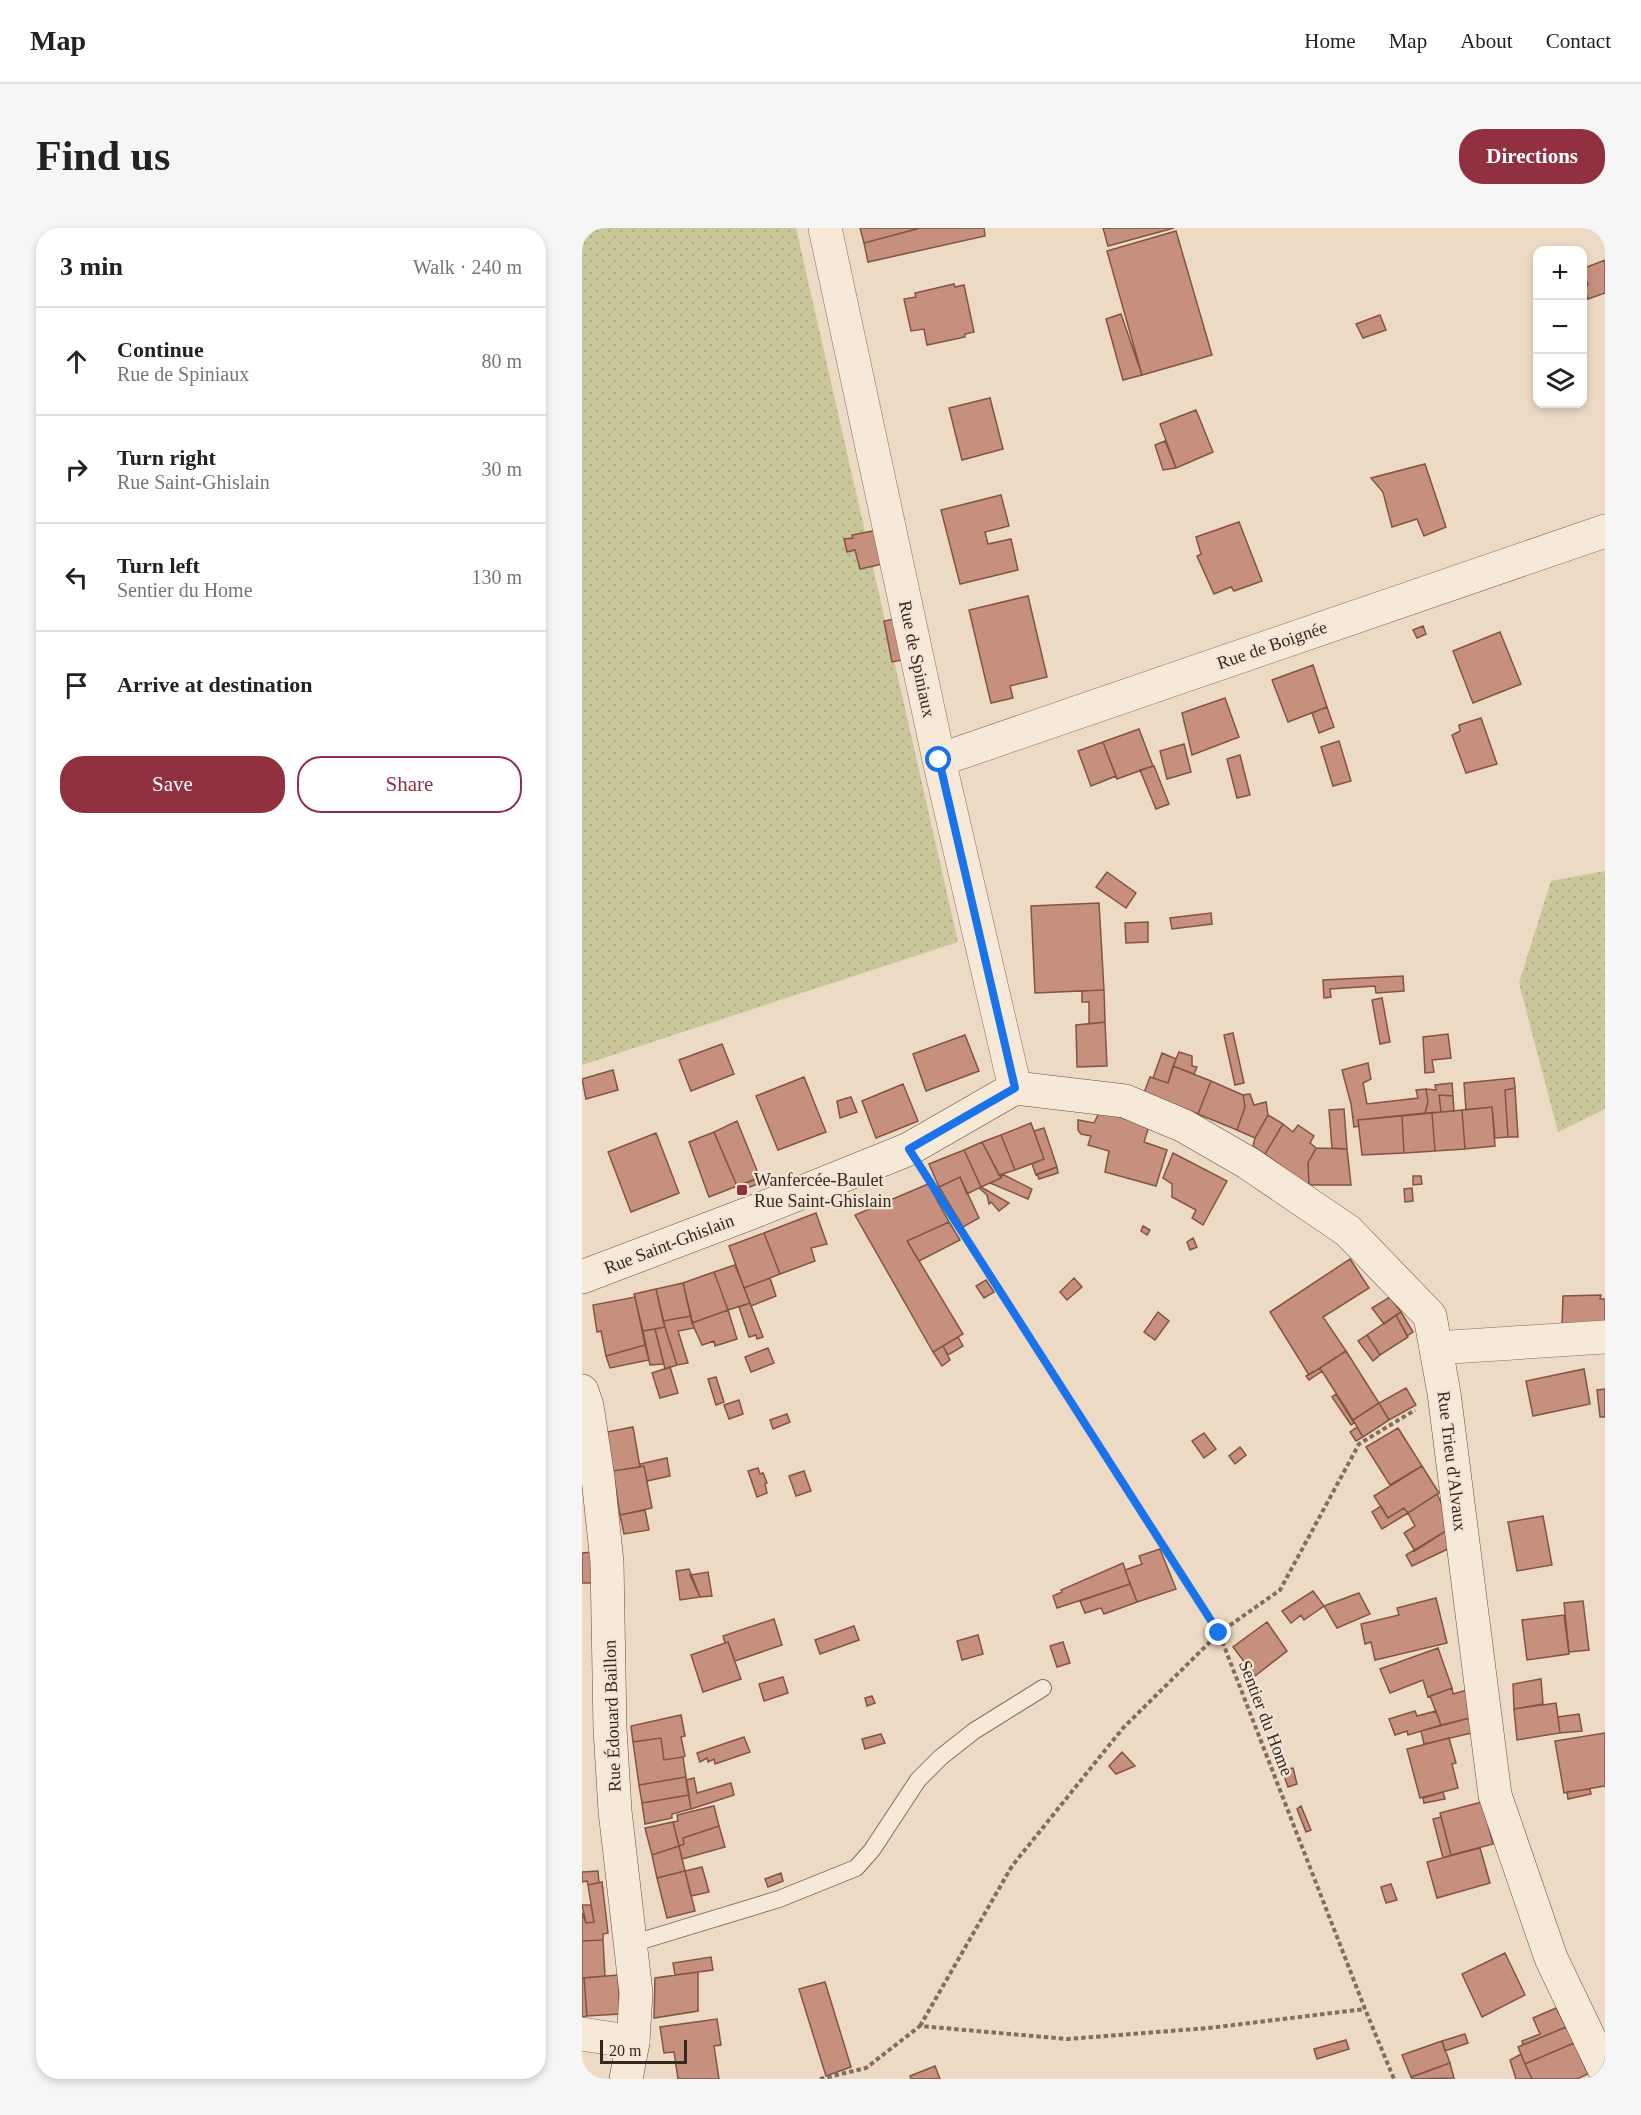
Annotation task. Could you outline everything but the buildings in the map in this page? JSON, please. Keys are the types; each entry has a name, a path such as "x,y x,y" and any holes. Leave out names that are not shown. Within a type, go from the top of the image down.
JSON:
{"main road":[{"name":"Rue de Spiniaux","path":"825,228 939,760 1015,1088"},
{"name":"Rue de Boignée","path":"939,760 1605,531"},
{"name":"Rue Saint-Ghislain","path":"582,1277 753,1212 909,1149 1015,1088"},
{"name":"Rue Trieu d'Alvaux","path":"1015,1088 1125,1101 1184,1126 1248,1163 1348,1231 1430,1316 1444,1393 1495,1795 1551,1958 1605,2072"},
{"path":"1436,1348 1605,1337"},
{"name":"Rue Édouard Baillon","path":"582,1392 587,1406 607,1563 610,1729 615,1811 636,1993 633,2042 626,2079"},
{"path":"582,2034 633,2042"}],"lane":[{"path":"631,1944 779,1899 856,1868 872,1850 918,1780 941,1757 974,1731 1043,1688"}],"path":[{"name":"Sentier du Home","path":"909,1149 1219,1633 1394,2079"},
{"path":"820,2079 866,2068 920,2026 1012,1866 1123,1728 1219,1633 1280,1590 1359,1444 1444,1393"},
{"path":"920,2026 1067,2039 1209,2028 1365,2009"}],"shaded area":[{"path":"582,228 796,228 958,942 582,1065"},
{"path":"1605,871 1605,1109 1558,1132 1519,983 1551,881"}],"place":[{"name":"Wanfercée-Baulet Rue Saint-Ghislain","path":"742,1190"}],"route":[{"path":"939,760 1015,1088 909,1149 1219,1633"}]}
